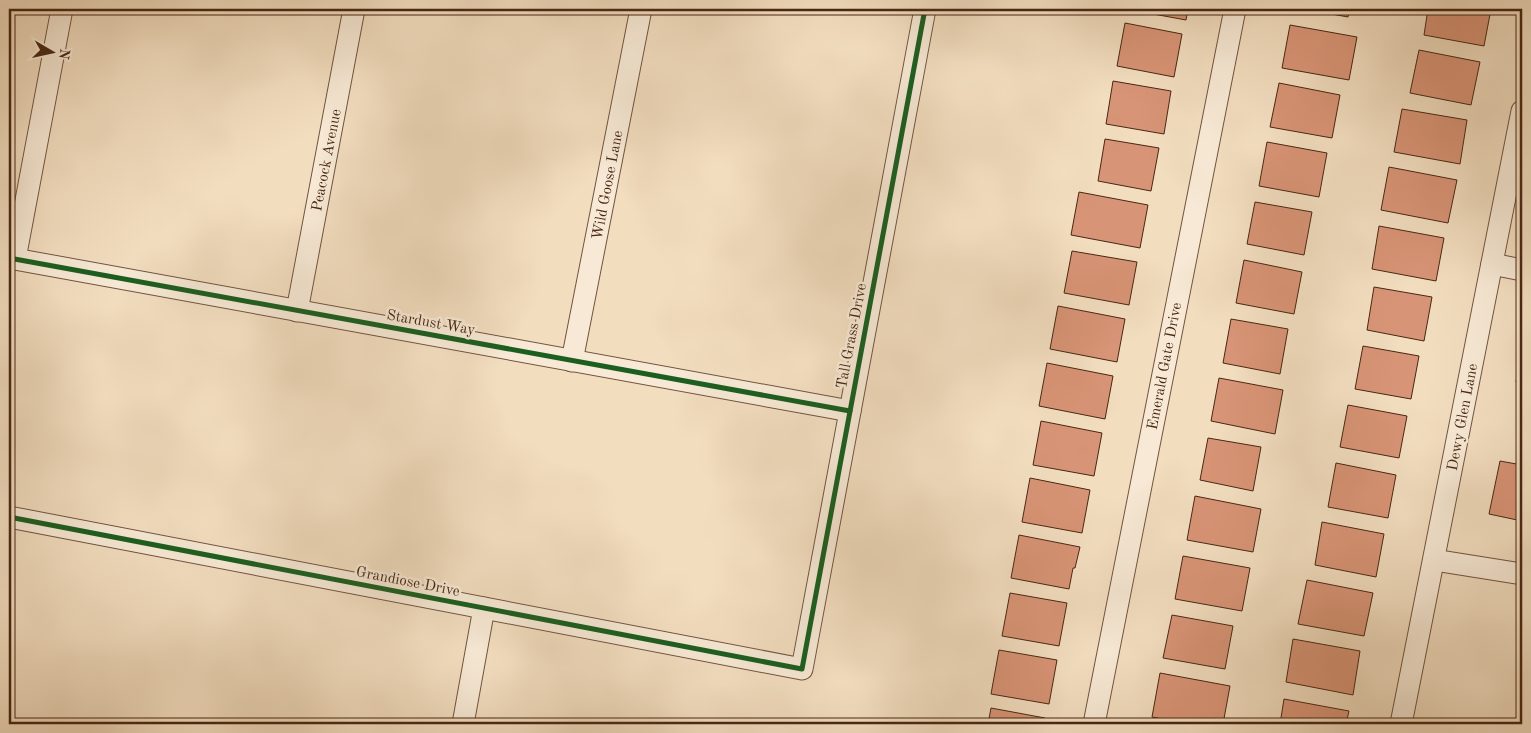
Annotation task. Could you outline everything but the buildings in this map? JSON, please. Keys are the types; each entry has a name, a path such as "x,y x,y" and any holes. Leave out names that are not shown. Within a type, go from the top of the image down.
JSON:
{"street":[{"path":"12,259 62,9"},
{"name":"Peacock Avenue","path":"297,311 354,9"},
{"name":"Wild Goose Lane","path":"572,361 641,9"},
{"name":"Tall Grass Drive","path":"802,669 925,9"},
{"name":"Emerald Gate Drive","path":"1094,724 1235,9"},
{"name":"Dewy Glen Lane","path":"1401,724 1522,111"},
{"name":"Stardust Way","path":"12,259 850,411"},
{"path":"1492,264 1522,270"},
{"name":"Grandiose Drive","path":"9,516 802,669"},
{"path":"1434,560 1522,574"},
{"path":"463,724 484,608"}],"cycle path":[{"path":"9,517 802,669 925,9"},
{"path":"9,258 850,411"}]}
